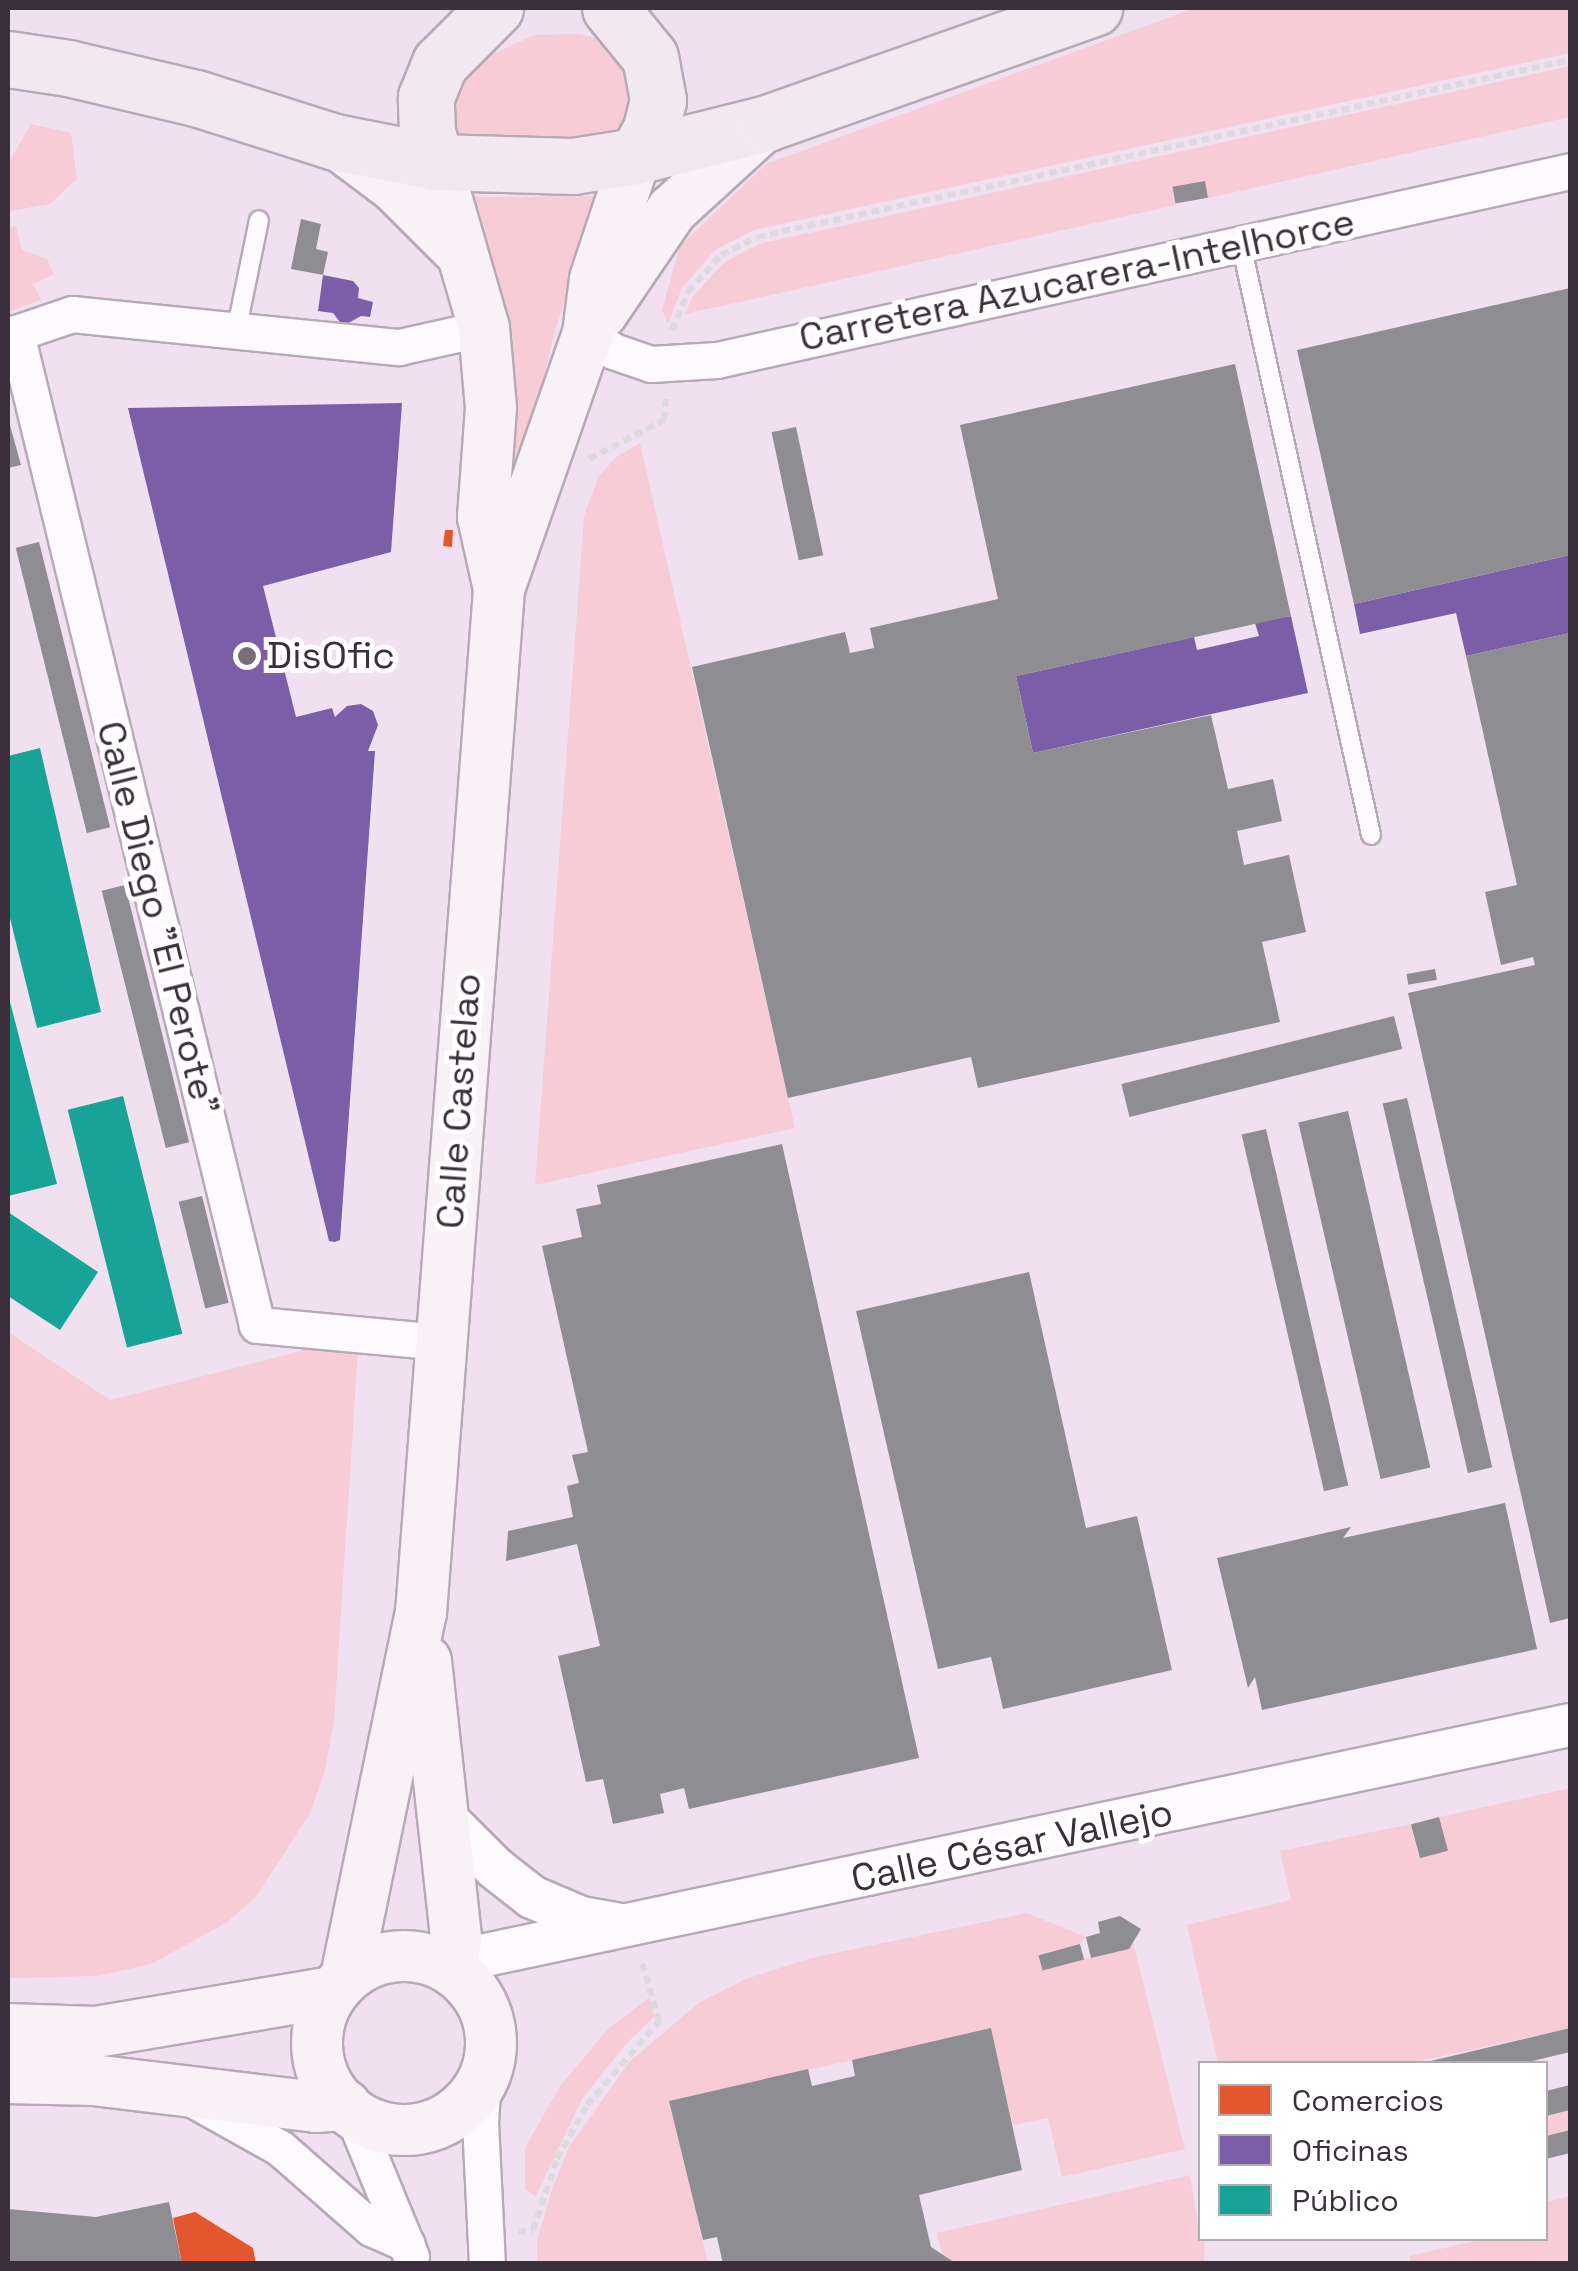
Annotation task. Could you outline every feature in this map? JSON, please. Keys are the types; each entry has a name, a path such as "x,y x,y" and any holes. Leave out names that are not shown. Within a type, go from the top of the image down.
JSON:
{"main road":[{"path":"436,162 427,134 426,97 440,63 495,8"},
{"path":"610,8 650,58 658,100 651,129 636,156"},
{"path":"8,60 68,68 196,98 335,142 436,162 573,166 636,156 767,123 1094,8"},
{"path":"588,334 672,210 767,123"},
{"path":"335,142 395,187 463,256"},
{"name":"Calle Castelao","path":"339,1984 421,1613 499,589 588,334 595,279 636,156"},
{"name":"Calle Castelao","path":"436,162 484,328 491,408 483,517 499,589"},
{"name":"Calle Castelao","path":"421,1613 456,1938 455,1971"},
{"path":"8,2029 96,2032 339,1984 379,1959 416,1956 455,1971 478,1996 489,2022 491,2051 483,2079 472,2098 436,2124 393,2129 349,2110 174,2089 8,2078"},
{"path":"339,1984 321,2014 316,2040 319,2066 330,2090 349,2110"}],"street":[{"name":"Carretera Azucarera-Intelhorce","path":"588,334 632,359 669,364 717,360 1570,171"},
{"name":"Calle Diego \"El Perote\"","path":"236,332 72,314 16,333 257,1325 441,1342"},
{"path":"236,332 399,348 484,328"},
{"name":"Calle César Vallejo","path":"455,1971 481,1956 1570,1725"},
{"path":"444,1816 495,1868 532,1896 581,1918 632,1926"},
{"path":"483,2079 480,2122 487,2249"},
{"path":"174,2089 280,2148 372,2228 411,2254"},
{"path":"349,2110 411,2254"}],"lane":[{"path":"236,332 259,220"},
{"path":"1241,244 1371,836"}],"path":[{"path":"582,475 589,458 664,420 672,331 688,292 721,256 757,237 1570,60"},
{"path":"487,2249 533,2230 557,2159 587,2105 659,2022 632,1926"}],"shaded area":[{"path":"1195,8 1570,8 1570,53 754,230 715,250 682,288 668,323 662,310 680,246 766,164"},
{"path":"579,34 603,40 620,56 635,100 618,134 547,141 458,138 450,112 459,80 490,55 535,35"},
{"path":"1570,66 1570,117 1208,198 1204,181 1173,188 1176,205 685,314 693,296 726,261 759,244"},
{"path":"31,124 71,133 77,179 50,204 9,211 8,164"},
{"path":"600,196 556,327 517,485 507,485 467,197"},
{"path":"16,226 22,250 47,259 54,274 33,284 41,300 8,312 8,227"},
{"path":"640,443 795,1128 535,1185 584,516 598,478 615,458"},
{"path":"8,1332 110,1400 312,1348 358,1351 334,1721 324,1774 310,1813 256,1897 226,1923 151,1964 98,1976 8,1978"},
{"path":"1570,1788 1570,2028 1420,2061 1218,2061 1187,1925 1291,1900 1280,1851 1411,1824 1419,1858 1447,1851 1439,1817"},
{"path":"1027,1913 1086,1937 1080,1944 1039,1954 1042,1969 1129,1949 1133,1942 1185,2149 1062,2177 1048,2118 1013,2125 990,2029 670,2101 708,2263 537,2264 537,2241 569,2147 630,2061 700,2002 746,1979 811,1958"},
{"path":"650,1997 654,2017 626,2044 582,2099 536,2196 525,2190 525,2148 560,2086 608,2029"},
{"path":"1570,2110 1570,2130 1548,2136 1548,2116"},
{"path":"1190,2175 1198,2241 1205,2242 1204,2263 957,2264 942,2254 937,2233"},
{"path":"1570,2196 1570,2263 1411,2263 1409,2256 1475,2241 1548,2241 1548,2202"}],"building: Comercios":[{"path":"445,530 453,530 452,547 443,546"},
{"path":"195,2212 253,2248 256,2264 182,2264 173,2218"}],"building: Oficinas":[{"path":"323,275 353,281 359,288 358,298 373,302 370,317 361,316 343,326 333,313 318,311"},
{"path":"402,403 391,552 263,586 296,717 332,708 335,717 347,706 361,704 373,711 378,725 368,751 375,751 340,1240 335,1242 329,1241 128,408"},
{"path":"1570,555 1570,633 1466,656 1456,613 1360,634 1354,604"},
{"path":"1291,616 1308,693 1033,753 1016,676 1194,637 1197,650 1259,636 1255,623"}],"building: Público":[{"path":"40,748 101,1012 37,1028 8,910 8,756"},
{"path":"8,994 57,1184 8,1196"},
{"path":"123,1096 182,1334 127,1348 68,1110"},
{"path":"8,1212 98,1272 60,1330 8,1296"}],"building: Industria":[{"path":"1205,181 1208,198 1175,203 1173,187"},
{"path":"301,219 321,224 316,249 328,252 323,275 291,269"},
{"path":"1570,288 1570,555 1354,604 1297,350"},
{"path":"1235,364 1291,616 1016,676 1033,753 1211,715 1228,789 1273,779 1282,821 1237,831 1244,865 1289,855 1306,932 1262,942 1280,1022 978,1088 971,1057 788,1098 692,667 845,632 850,653 874,648 870,628 998,599 960,425"},
{"path":"8,418 21,465 8,468"},
{"path":"796,427 823,555 799,560 772,432"},
{"path":"39,542 110,827 87,833 16,548"},
{"path":"1570,633 1570,1618 1550,1623 1408,993 1535,965 1533,957 1501,965 1485,892 1517,885 1466,656"},
{"path":"125,885 189,1142 166,1148 102,891"},
{"path":"1435,969 1437,980 1408,985 1406,974"},
{"path":"1394,1016 1402,1049 1130,1117 1121,1084"},
{"path":"1407,1098 1492,1467 1468,1473 1383,1104"},
{"path":"1348,1111 1430,1468 1381,1479 1298,1122"},
{"path":"1266,1129 1348,1486 1324,1491 1242,1135"},
{"path":"782,1144 919,1758 689,1809 684,1788 660,1794 664,1813 613,1824 603,1779 586,1782 558,1656 600,1646 577,1544 506,1561 508,1531 573,1517 567,1486 579,1483 572,1455 588,1452 542,1246 582,1237 576,1209 601,1204 597,1185"},
{"path":"202,1196 229,1303 205,1309 179,1202"},
{"path":"1029,1272 1086,1528 1137,1516 1172,1670 1003,1709 991,1657 938,1669 856,1311"},
{"path":"1505,1503 1537,1649 1262,1710 1255,1677 1248,1688 1217,1558 1351,1527 1343,1538"},
{"path":"1439,1817 1448,1851 1420,1858 1411,1825"},
{"path":"1120,1916 1141,1929 1129,1949 1091,1958 1086,1937 1100,1933 1098,1922"},
{"path":"1080,1944 1084,1959 1043,1971 1038,1955"},
{"path":"991,2028 1022,2170 919,2195 931,2247 957,2264 723,2264 717,2237 703,2240 669,2101 808,2069 812,2086 855,2076 852,2060"},
{"path":"1570,2028 1570,2052 1532,2061 1431,2061"},
{"path":"1570,2085 1570,2110 1548,2116 1548,2090"},
{"path":"1570,2130 1570,2153 1548,2158 1548,2136"},
{"path":"169,2202 182,2264 8,2264 8,2209 96,2217"}],"place":[{"name":"DisOfic","path":"247,656"}]}
